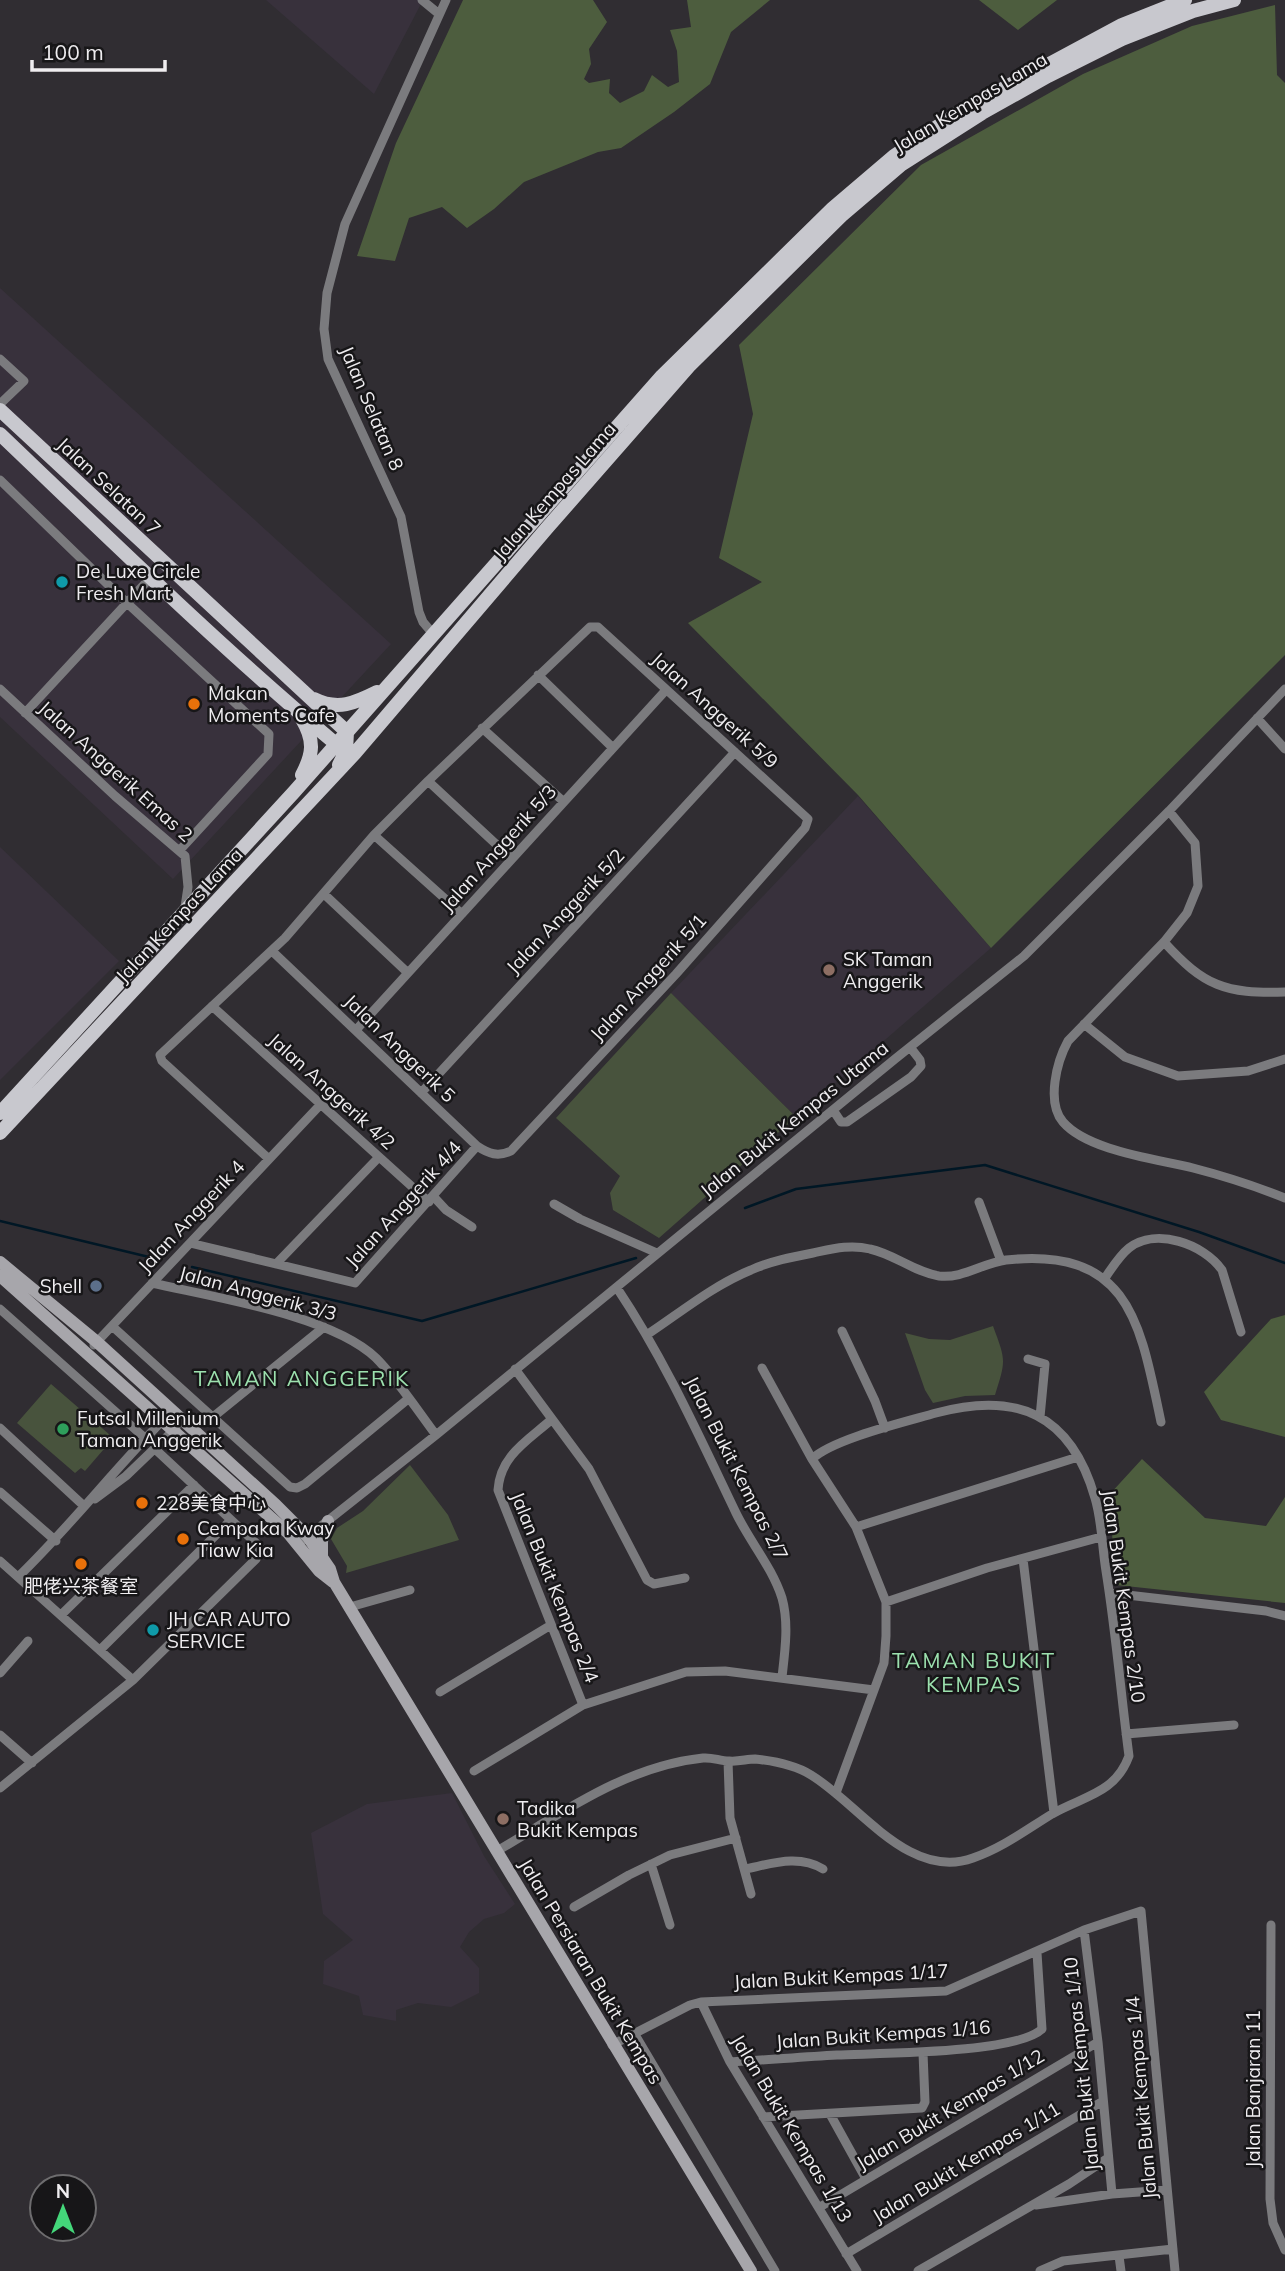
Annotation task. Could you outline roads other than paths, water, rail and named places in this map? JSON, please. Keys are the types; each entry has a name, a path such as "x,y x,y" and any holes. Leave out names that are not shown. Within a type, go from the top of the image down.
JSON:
{"main road":[{"name":"Jalan Kempas Lama","path":"0,1113 343,739 385,688 681,355 833,208 881,166 956,114 1122,25 1185,0"},
{"name":"Jalan Kempas Lama","path":"0,1133 315,797 690,365 841,216 886,176 982,113 1048,76 1122,39 1193,12 1234,0"},
{"name":"Jalan Selatan 7","path":"0,410 307,695 343,739"},
{"name":"Jalan Selatan 7","path":"0,434 151,578 298,712 343,739"},
{"path":"307,695 320,702 339,706 351,705 385,688"},
{"path":"315,797 342,761 343,739 363,737 399,703"},
{"path":"294,792 310,760 312,744 298,712"}],"street":[{"path":"422,0 439,14"},
{"name":"Jalan Selatan 8","path":"434,635 423,622 419,612 401,517 328,359 324,329 328,286 345,224 446,0"},
{"path":"0,359 24,381 0,404"},
{"path":"0,480 127,603 269,734 268,754 179,851"},
{"path":"25,713 151,578"},
{"name":"Jalan Anggerik 5/9","path":"538,675 587,629 598,627 805,816 807,824"},
{"path":"269,1159 162,1061 160,1055 272,951 374,835 538,675 613,748"},
{"name":"Jalan Anggerik Emas 2","path":"0,689 115,796 185,856 188,905 173,926"},
{"name":"Jalan Bukit Kempas Utama","path":"302,1541 1024,956 1169,811 1285,689"},
{"name":"Jalan Anggerik 5/3","path":"356,1030 666,690"},
{"path":"1257,718 1285,749"},
{"path":"482,728 564,802"},
{"name":"Jalan Anggerik 5/2","path":"421,1093 735,752"},
{"path":"428,781 512,859"},
{"path":"1169,811 1195,843 1198,886 1187,913 1164,942 1068,1041 1059,1057 1055,1080 1057,1111 1062,1122 1079,1135 1119,1151 1231,1178 1285,1198"},
{"name":"Jalan Anggerik 5/1","path":"477,1146 496,1155 511,1151 676,974 807,824"},
{"path":"374,835 461,914"},
{"path":"324,894 408,973"},
{"path":"1164,942 1182,962 1202,978 1226,989 1256,993 1285,992"},
{"name":"Jalan Anggerik 5","path":"272,951 477,1146"},
{"name":"Jalan Anggerik 4/2","path":"212,1006 379,1157 431,1199 472,1227"},
{"path":"1084,1024 1125,1056 1178,1076 1248,1071 1285,1059"},
{"path":"833,1110 841,1122 847,1122 911,1077 921,1066 920,1060 910,1047"},
{"name":"Jalan Anggerik 4","path":"87,1352 321,1104"},
{"name":"Jalan Anggerik 4/4","path":"190,1243 355,1283 477,1146"},
{"path":"276,1264 379,1157"},
{"path":"979,1202 1001,1261"},
{"path":"554,1204 580,1219 657,1253"},
{"path":"1105,1278 1131,1247 1143,1241 1173,1239 1217,1262 1222,1270 1241,1332"},
{"path":"648,1334 727,1281 751,1270 836,1248 854,1246 872,1249 940,1276 954,1276 1001,1261 1023,1258 1052,1260 1080,1265 1105,1278 1117,1293 1138,1327 1145,1347 1161,1422"},
{"name":"Jalan Persiaran Bukit Kempas","path":"0,1262 97,1342 167,1416"},
{"name":"Jalan Persiaran Bukit Kempas","path":"0,1276 87,1352 267,1497 302,1541 319,1571 334,1582"},
{"name":"Jalan Anggerik 3/3","path":"152,1283 260,1308 340,1334 376,1359 436,1435"},
{"name":"Jalan Bukit Kempas 2/7","path":"617,1288 648,1334 738,1517 778,1587 786,1627 782,1677"},
{"path":"0,1309 145,1438"},
{"path":"112,1326 284,1484 297,1488 408,1399"},
{"path":"212,1417 324,1327"},
{"path":"842,1331 885,1429"},
{"path":"1028,1359 1045,1364 1040,1417"},
{"path":"762,1368 812,1459 856,1527 886,1602 887,1636 884,1663 836,1793"},
{"path":"515,1369 589,1469 647,1580 654,1584 685,1578"},
{"name":"Jalan Bukit Kempas 2/10","path":"812,1459 830,1447 885,1429 968,1406 998,1404 1049,1422 1065,1438 1078,1457 1095,1497 1110,1593 1129,1756 1123,1772 1111,1784 1054,1813"},
{"path":"18,1577 56,1541 84,1506 167,1416"},
{"name":"Jalan Bukit Kempas 2/4","path":"551,1420 509,1457 499,1475 498,1490 583,1705"},
{"path":"84,1506 113,1488 178,1425"},
{"path":"0,1429 84,1506"},
{"path":"0,1788 133,1680 256,1559 260,1549 258,1545 155,1449"},
{"path":"856,1527 1078,1457"},
{"path":"61,1615 194,1485"},
{"path":"0,1492 56,1541"},
{"path":"100,1650 231,1520"},
{"path":"322,1559 322,1541 328,1521"},
{"path":"886,1602 1101,1537"},
{"name":"Jalan Persiaran Bukit Kempas","path":"302,1541 330,1569 334,1582 751,2271"},
{"path":"497,1851 619,1780 643,1771 704,1758 728,1761 754,1759 788,1764 810,1774 907,1852 942,1860 971,1859 1006,1843 1054,1813 1023,1559"},
{"path":"0,1561 133,1680"},
{"path":"350,1607 410,1590"},
{"path":"1110,1593 1266,1611 1285,1616"},
{"path":"440,1692 551,1625"},
{"path":"0,1673 28,1641"},
{"path":"474,1771 583,1705 686,1672 717,1670 874,1690"},
{"path":"1126,1734 1234,1725"},
{"path":"0,1735 32,1763"},
{"path":"728,1761 728,1799 751,1894"},
{"path":"574,1907 670,1855 736,1838"},
{"path":"744,1870 781,1861 812,1863 823,1869"},
{"path":"651,1864 670,1925"},
{"name":"Jalan Bukit Kempas 1/17","path":"612,2045 690,2004 701,2002 946,1991 1084,1930 1140,1911 1142,1921"},
{"name":"Jalan Bukit Kempas 1/4","path":"1142,1921 1175,2271"},
{"name":"Jalan Banjaran 11","path":"1271,1926 1270,2199 1273,2223 1285,2250"},
{"name":"Jalan Bukit Kempas 1/10","path":"1084,1930 1098,2042 1112,2194"},
{"name":"Jalan Bukit Kempas 1/16","path":"730,2062 923,2053 971,2048 1030,2037 1042,2029 1037,1953"},
{"name":"Jalan Bukit Kempas 1/13","path":"701,2002 730,2062 857,2271"},
{"path":"634,2033 775,2271"},
{"name":"Jalan Bukit Kempas 1/12","path":"820,2207 1098,2042"},
{"path":"763,2117 922,2108 925,2102 923,2053"},
{"name":"Jalan Bukit Kempas 1/11","path":"846,2254 1103,2101"},
{"path":"830,2114 866,2179"},
{"path":"918,2271 1108,2158"},
{"path":"1028,2207 1112,2194 1167,2190"},
{"path":"1040,2271 1063,2261 1173,2249"},
{"path":"1119,2256 1121,2271"}],"waterway":[{"path":"745,1208 796,1189 985,1165 1199,1232 1285,1263"},
{"path":"0,1221 153,1258"},
{"path":"192,1267 422,1321 636,1258"}],"place":[{"name":"De Luxe Circle Fresh Mart","path":"62,582"},
{"name":"Makan Moments Cafe","path":"194,704"},
{"name":"SK Taman Anggerik","path":"829,970"},
{"name":"Shell","path":"96,1286"},
{"name":"Futsal Millenium Taman Anggerik","path":"63,1429"},
{"name":"228美食中心","path":"142,1503"},
{"name":"Cempaka Kway Tiaw Kia","path":"183,1539"},
{"name":"肥佬兴茶餐室","path":"81,1564"},
{"name":"JH CAR AUTO SERVICE","path":"153,1630"},
{"name":"Tadika Bukit Kempas","path":"503,1819"}],"district":[{"name":"TAMAN ANGGERIK","path":"302,1378"},
{"name":"TAMAN BUKIT KEMPAS","path":"974,1672"}]}
